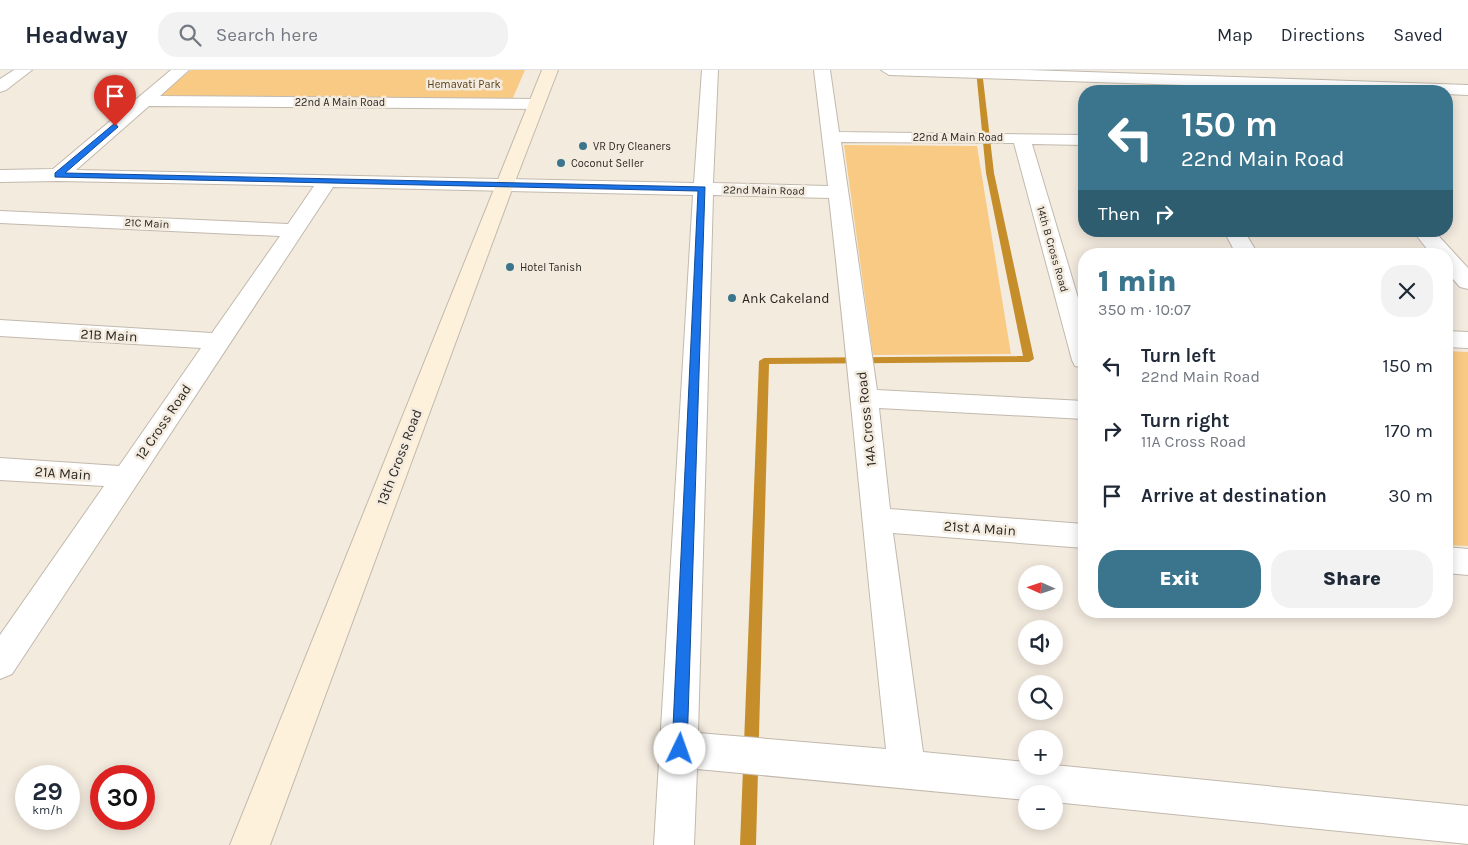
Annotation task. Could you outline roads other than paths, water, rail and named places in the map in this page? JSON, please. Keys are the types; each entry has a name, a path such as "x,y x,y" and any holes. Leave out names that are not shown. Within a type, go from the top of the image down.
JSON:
{"street":[{"path":"58,175 180,70"},
{"name":"13th Cross Road","path":"250,845 504,184 550,70"},
{"path":"674,845 680,749 702,189 710,70"},
{"name":"14A Cross Road","path":"822,70 865,398 876,520 907,769"},
{"path":"889,70 1241,85"},
{"path":"0,72 22,71"},
{"path":"0,87 22,71"},
{"name":"22nd A Main Road","path":"144,101 536,104"},
{"name":"22nd A Main Road","path":"832,137 1078,140"},
{"name":"14th B Cross Road","path":"1021,138 1078,339"},
{"name":"22nd Main Road","path":"0,176 58,175 838,192"},
{"name":"12 Cross Road","path":"0,663 326,182"},
{"name":"21C Main","path":"0,216 294,230"},
{"path":"1237,237 1244,248"},
{"path":"1429,237 1438,248"},
{"path":"1453,265 1468,282"},
{"name":"21B Main","path":"0,328 219,341"},
{"path":"1453,339 1468,340"},
{"path":"865,398 1078,410"},
{"name":"21A Main","path":"0,469 126,477"},
{"name":"21st A Main","path":"876,520 1078,536"},
{"path":"1453,561 1468,562"},
{"path":"680,749 907,769 1468,825"}],"waterway":[{"path":"748,845 764,361 1029,359 990,173 979,70"}],"place":[{"name":"VR Dry Cleaners","path":"583,146"},
{"name":"Coconut Seller","path":"561,163"},
{"name":"Hotel Tanish","path":"510,267"},
{"name":"Ank Cakeland","path":"732,298"}],"park label":[{"name":"Hemavati Park","path":"464,84"}]}
